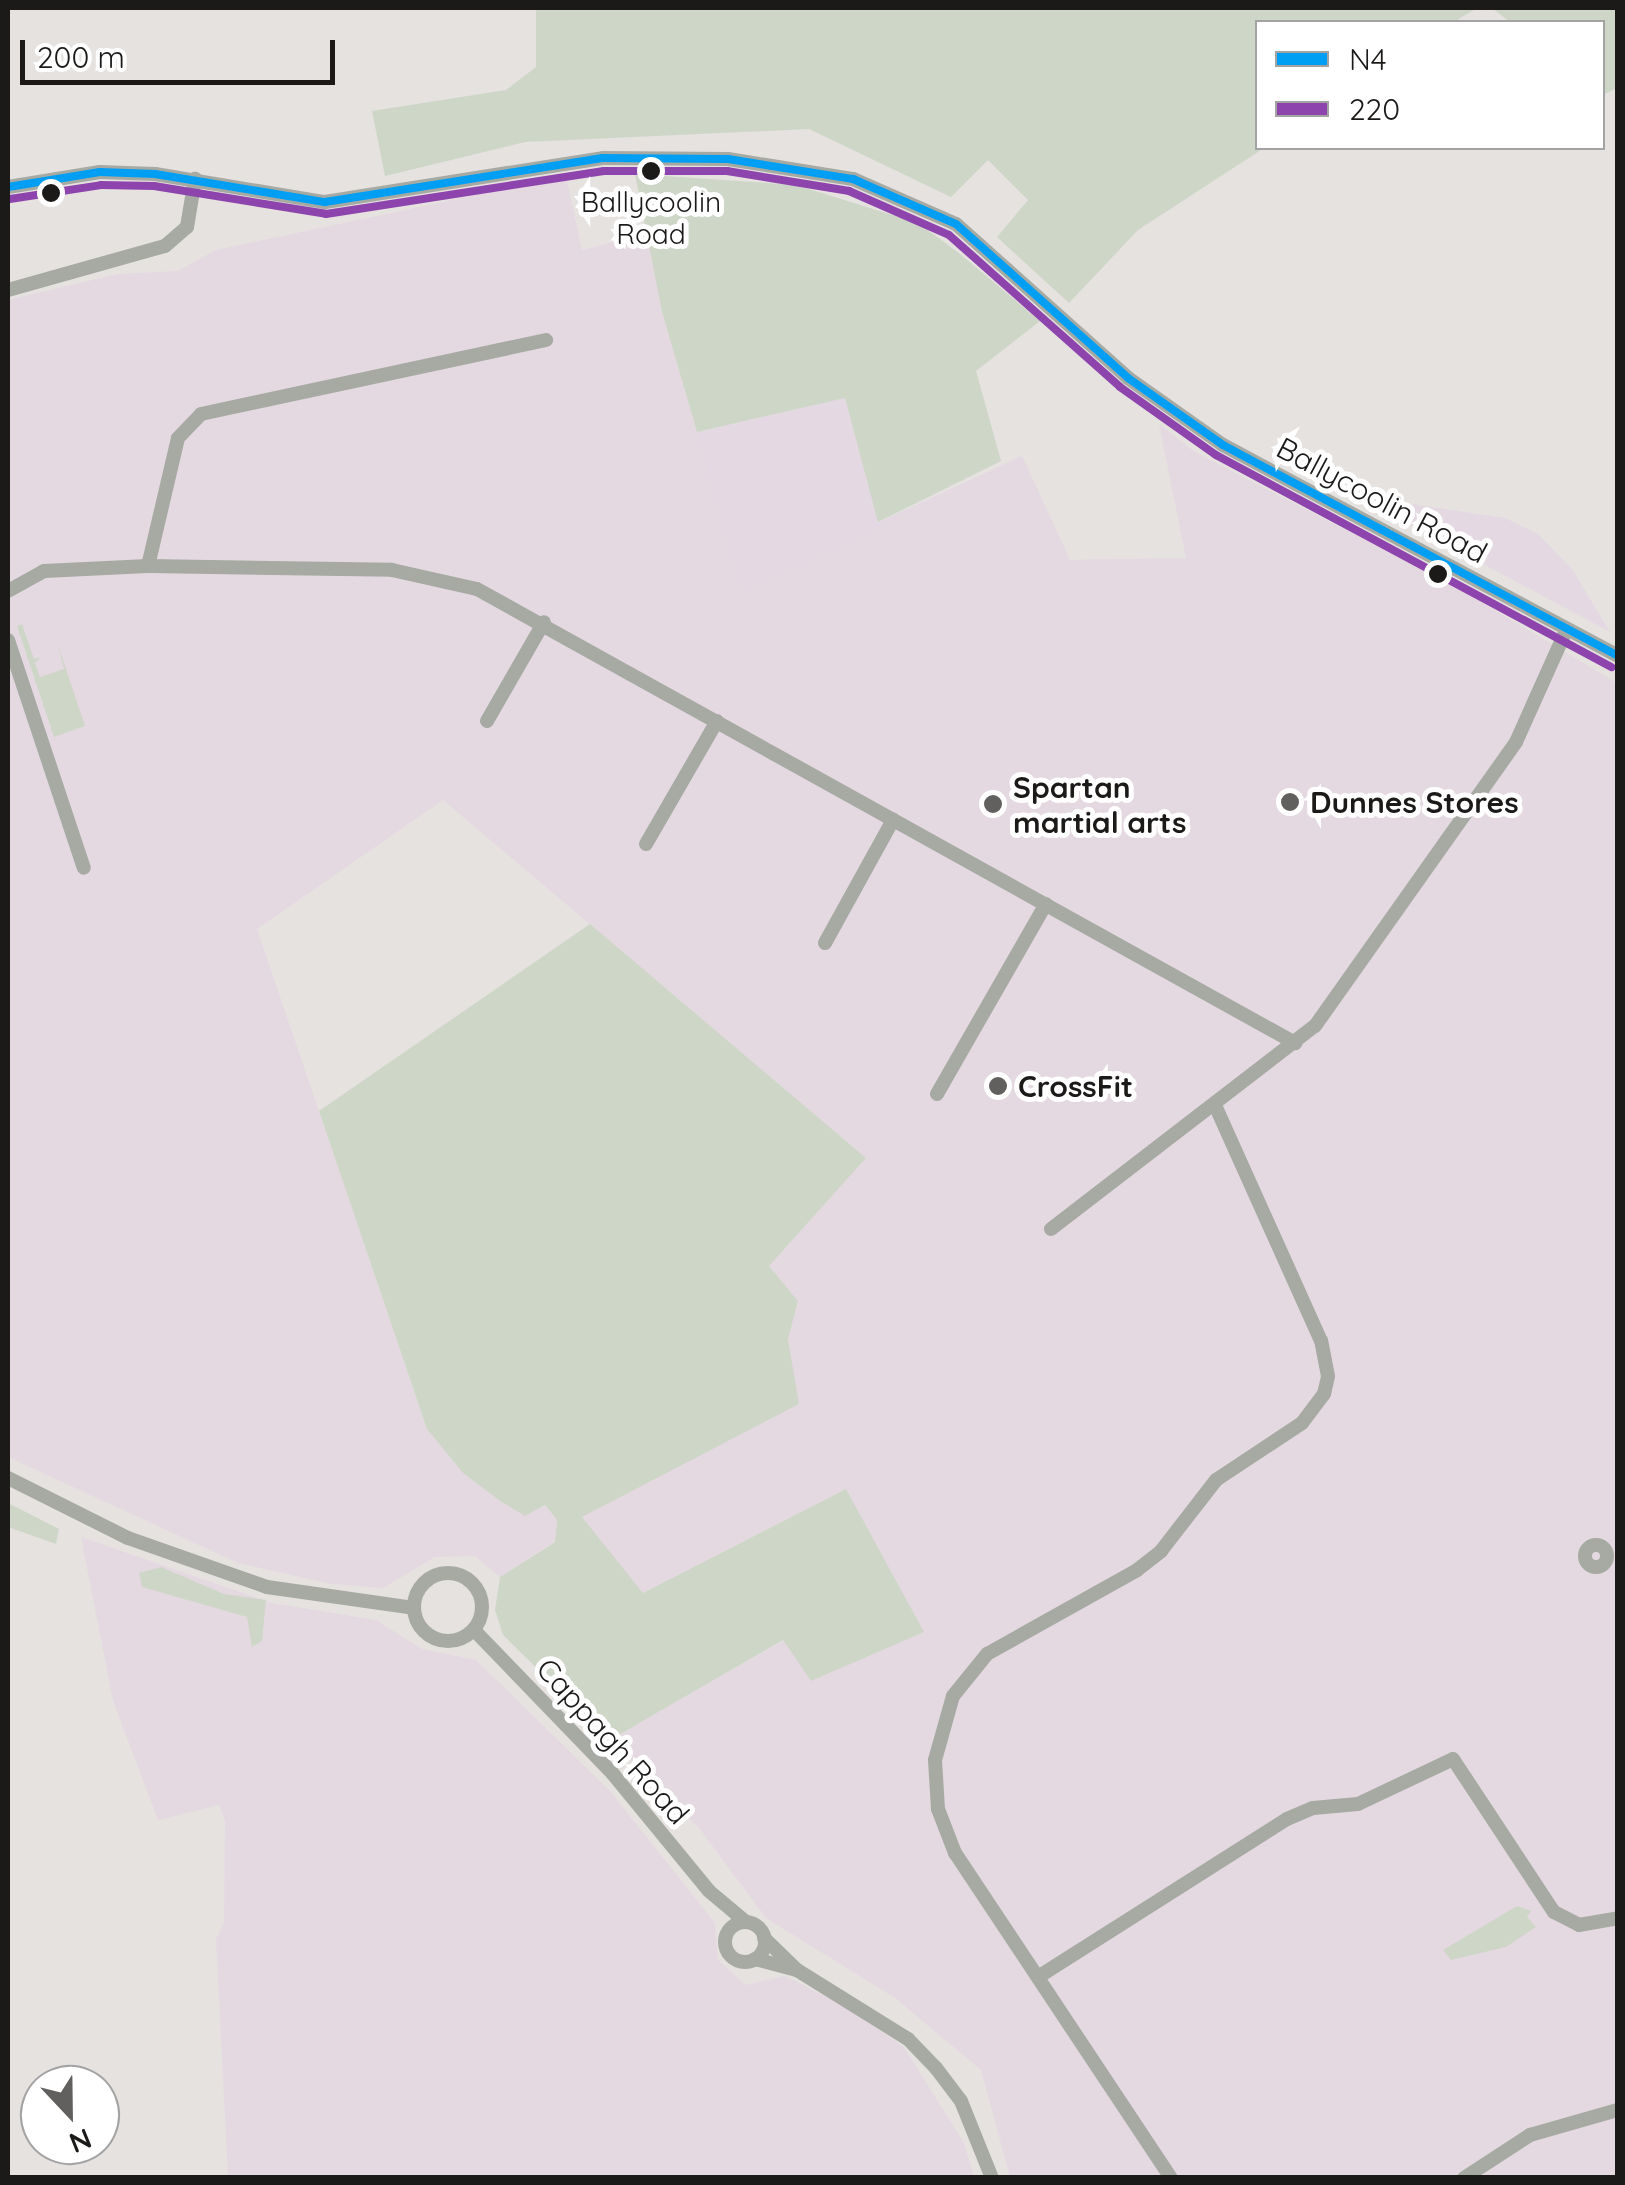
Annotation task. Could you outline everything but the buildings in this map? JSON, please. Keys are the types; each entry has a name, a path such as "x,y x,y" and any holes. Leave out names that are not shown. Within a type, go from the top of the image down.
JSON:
{"street":[{"name":"Ballycoolin Road","path":"8,186 100,172 195,178 324,202 603,158 728,159 853,179 956,224 1128,378 1223,445 1618,656"},
{"path":"8,290 166,246 188,227 195,178"},
{"path":"148,566 178,438 202,414 546,340"},
{"path":"8,591 44,571 148,566 423,574 477,589 544,622 1295,1043"},
{"path":"487,721 544,622"},
{"path":"1051,1230 1216,1107 1315,1026 1502,765 1566,631"},
{"path":"8,640 84,868"},
{"path":"646,844 717,721"},
{"path":"825,943 893,820"},
{"path":"938,1094 1046,904"},
{"path":"1170,2178 955,1853 938,1809 936,1742 953,1696 1006,1640 1161,1551 1216,1480 1315,1410 1328,1376 1321,1341 1216,1107"},
{"path":"8,1478 128,1538 267,1588 414,1608"},
{"path":"455,1573 480,1592 482,1613 474,1630 442,1640 422,1628 414,1608 424,1584 455,1573"},
{"name":"Cappagh Road","path":"474,1630 613,1774 709,1892 797,1970"},
{"path":"1038,1977 1287,1819 1313,1808 1358,1804 1454,1759 1554,1912 1568,1924 1618,1918"},
{"name":"Cappagh Road","path":"709,1892 733,1958 755,1959 797,1970 866,2007 936,2068 961,2101 992,2178"},
{"path":"727,1934 746,1922"},
{"path":"755,1959 764,1938"},
{"path":"1464,2178 1530,2135 1618,2110"}],"shaded area":[{"path":"536,8 1477,8 1457,20 1255,20 1255,150 1261,150 1138,230 1069,303 997,237 1028,200 988,160 951,197 809,129 525,142 385,176 372,111 506,90 536,67"},
{"path":"1492,8 1617,8 1617,88 1605,94 1605,20 1507,20"},
{"path":"635,174 796,185 918,223 960,254 1040,321 976,371 1001,461 878,522 845,398 697,432 662,312"},
{"path":"566,176 582,250 647,234 662,312 743,591 1022,456 1070,560 1186,558 1159,424 1195,452 1456,587 1617,683 1617,2177 1010,2177 981,2070 895,1998 766,1918 699,1828 610,1740 784,1640 846,1489 643,1593 581,1517 798,1404 788,1339 798,1301 769,1266 866,1158 443,800 257,929 427,1429 463,1473 500,1501 525,1516 545,1505 557,1520 555,1541 500,1577 475,1556 435,1557 383,1588 331,1584 238,1563 8,1457 8,300 118,274 178,271 216,250"},
{"path":"845,398 879,522 1022,456 1070,560 1187,558 742,591 697,432"},
{"path":"1372,498 1505,518 1538,534 1572,569 1610,632 1366,501"},
{"path":"22,624 34,659 41,657 35,663 40,677 64,669 58,645 85,726 54,737 17,626"},
{"path":"590,924 866,1158 769,1266 798,1301 788,1339 799,1404 582,1517 643,1593 846,1489 924,1632 811,1681 783,1640 610,1740 503,1635 495,1610 500,1577 555,1542 557,1520 545,1505 525,1516 500,1501 463,1473 427,1429 319,1111"},
{"path":"8,1503 59,1529 56,1544 8,1527"},
{"path":"81,1537 272,1603 376,1620 422,1649 476,1660 610,1791 715,1923 718,1960 746,1985 785,1976 848,2008 904,2047 964,2143 974,2177 228,2177 216,1939 224,1923 225,1822 219,1805 158,1820 113,1701"},
{"path":"161,1567 224,1594 266,1600 262,1641 252,1647 247,1617 142,1587 139,1573"},
{"path":"1517,1906 1531,1911 1527,1917 1536,1927 1506,1947 1451,1960 1443,1950"}],"transit line":[{"name":"N4","path":"8,187 100,172 155,174 325,202 603,158 728,159 853,179 956,224 1128,378 1223,445 1618,656"},
{"name":"220","path":"10,199 101,185 154,186 326,214 604,171 727,171 849,191 949,235 1120,387 1216,455 1612,667"}],"place":[{"name":"Ballycoolin Road","path":"651,171"},
{"name":"Dunnes Stores","path":"1290,802"},
{"name":"Spartan martial arts","path":"993,804"},
{"name":"CrossFit","path":"998,1086"}]}
